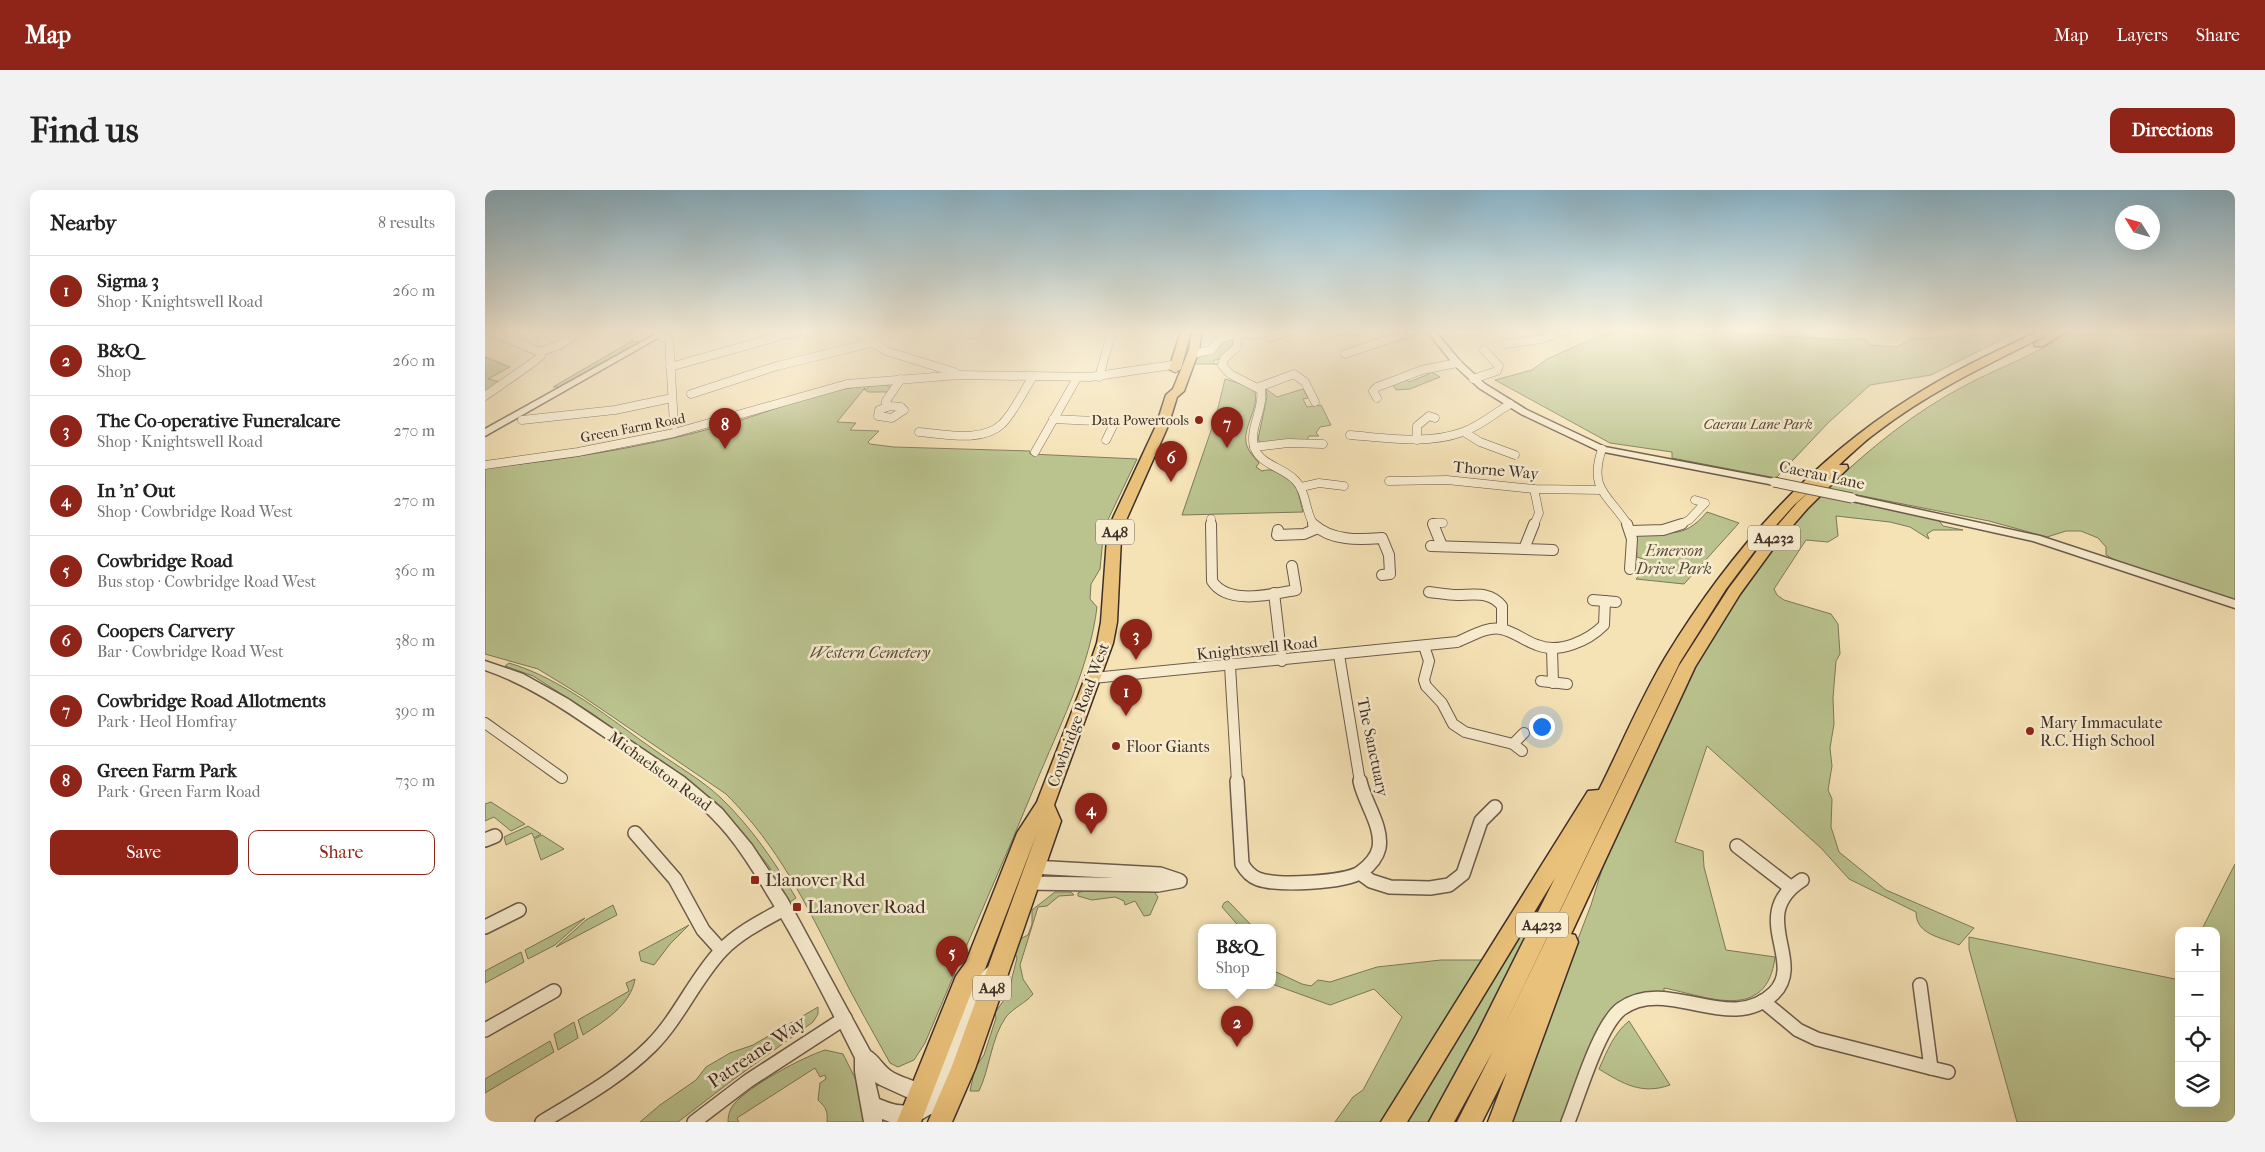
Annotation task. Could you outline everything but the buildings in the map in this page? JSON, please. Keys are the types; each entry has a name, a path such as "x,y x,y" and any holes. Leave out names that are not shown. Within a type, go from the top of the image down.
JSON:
{"main road":[{"name":"Cowbridge Road West","path":"926,1111 1022,874 1051,821 1045,805 1105,643 1109,622 1114,538 1120,518 1162,426 1172,396 1177,391 1180,374"},
{"name":"A4232","path":"1441,1122 1485,1042 1672,661 1720,586 1757,538 1795,496 1871,430 1913,401 1959,374"},
{"name":"A4232","path":"1469,1122 1687,666 1734,591 1802,506 1853,458 1923,405 1980,374"},
{"path":"1393,1122 1639,727"},
{"path":"1500,1122 1600,850"},
{"name":"Cowbridge Road West","path":"926,1111 963,1069 999,969 1022,874"}],"street":[{"path":"485,396 516,374"},
{"path":"485,427 543,390 573,374"},
{"path":"485,434 584,374"},
{"path":"670,374 674,425"},
{"path":"691,394 751,374"},
{"path":"918,378 921,374"},
{"name":"Green Farm Road","path":"485,465 568,454 646,440 715,424 833,386 965,375 1077,378 1114,374"},
{"path":"1231,374 1259,387 1293,374"},
{"path":"1295,374 1304,380 1315,402"},
{"path":"1377,398 1373,391 1377,386 1409,374"},
{"name":"Caerau Lane","path":"1468,374 1510,404 1602,449 1852,498 2036,538 2235,604"},
{"path":"1473,379 1487,374"},
{"path":"919,432 977,434 993,430 1003,423 1032,378"},
{"path":"1035,452 1077,378"},
{"path":"886,407 886,401 901,379"},
{"path":"1259,387 1262,395 1253,439 1254,448 1262,459 1290,474 1301,487 1309,518 1318,528 1335,536 1382,538 1389,555 1390,574 1382,575"},
{"path":"543,390 555,392"},
{"path":"522,420 615,410 672,398"},
{"path":"1351,435 1417,440 1464,432 1510,404"},
{"path":"1417,440 1417,426 1429,416 1435,418"},
{"path":"1053,419 1115,422 1106,440"},
{"path":"1464,432 1480,442 1515,455"},
{"path":"1254,448 1313,440 1323,444"},
{"path":"1602,449 1595,469 1601,490 1607,502 1624,520 1631,531 1630,565 1642,564"},
{"name":"Thorne Way","path":"1389,481 1463,481 1534,489 1601,490"},
{"path":"1301,487 1319,483 1344,486"},
{"path":"1524,549 1527,538 1536,525 1539,513 1534,489"},
{"path":"1631,531 1674,529 1687,523 1705,504 1695,500"},
{"path":"1211,519 1212,581 1215,587 1230,595 1296,590 1292,566"},
{"path":"1442,546 1433,523 1443,523"},
{"path":"1278,530 1277,535 1304,534 1318,528"},
{"path":"1431,546 1553,550"},
{"path":"1429,592 1441,590 1465,595 1477,593 1494,597 1502,606 1502,629 1539,646 1552,649 1571,646 1605,625 1605,601"},
{"path":"1274,593 1282,661"},
{"path":"1593,600 1616,602"},
{"name":"Knightswell Road","path":"1093,678 1424,646 1457,642 1489,630 1502,629"},
{"path":"1424,646 1429,662 1424,680 1426,686 1442,703 1453,724 1465,732 1517,748 1524,734"},
{"path":"1552,649 1553,683"},
{"name":"The Sanctuary","path":"1339,655 1361,786 1378,834 1379,847 1374,860 1360,873"},
{"name":"Michaelston Road","path":"485,665 520,676 545,690 702,799 724,821 742,844 784,909 845,1018 864,1057 873,1062 879,1073 886,1080 926,1111"},
{"path":"1230,666 1240,857 1246,872 1258,879 1271,882 1334,880 1360,873 1369,881 1394,888 1430,888 1450,885 1457,880 1467,867 1479,828 1480,814 1495,807"},
{"path":"1541,681 1567,684"},
{"path":"485,723 562,778"},
{"path":"635,833 662,861 679,885 710,942 721,950"},
{"path":"1737,846 1790,888"},
{"path":"1022,874 1160,874 1180,881 1157,885 1022,874"},
{"path":"1568,1122 1605,1029 1611,1020 1627,1006 1645,999 1669,997 1727,1010 1739,1010 1763,1002 1776,989 1783,971 1784,961 1777,914 1782,897 1790,888 1802,880"},
{"path":"541,1122 605,1082 651,1046 670,1027 721,950 748,930 784,909"},
{"path":"485,927 519,910"},
{"path":"1920,985 1931,1068"},
{"path":"485,1030 554,990"},
{"path":"1763,1002 1788,1023 1807,1035 1947,1072"},
{"name":"Patreane Way","path":"694,1122 755,1076 845,1018"},
{"name":"Michaelston Road","path":"864,1057 862,1068 873,1114 926,1111"}],"green space":[{"path":"485,374 496,374 488,379 501,382 485,392"},
{"path":"574,374 583,374 561,387 553,387"},
{"path":"1428,374 1436,374 1440,377 1410,389 1396,390 1392,384 1406,379 1409,382"},
{"name":"Caerau Lane Park","path":"1515,374 1932,374 1870,385 1828,423 1776,478 1672,458 1672,452 1610,443 1495,380"},
{"path":"1988,374 2235,374 2235,601 2115,560 2106,555 2106,547 2098,538 2081,531 2066,531 2047,537 1989,521 1827,489 1859,460 1910,419 1966,385"},
{"path":"1225,379 1245,385 1255,392 1255,405 1247,430 1247,446 1259,463 1256,467 1262,471 1278,472 1290,479 1298,493 1303,512 1182,515 1216,416"},
{"path":"887,385 891,387 888,392 868,392 864,389 867,389 869,386"},
{"name":"Western Cemetery","path":"866,386 837,422 856,423 850,430 879,431 868,442 870,444 894,447 1030,451 1030,454 1137,459 1104,528 1100,569 1091,584 1090,599 1097,607 1088,649 1075,691 925,1043 914,1060 898,1067 890,1063 790,877 745,814 726,794 582,696 538,669 485,654 485,468 573,457 660,441 736,422 791,403 828,393"},
{"path":"1266,389 1277,397 1303,389 1308,398 1303,399 1307,407 1321,405 1331,425 1320,427 1316,433 1319,436 1309,436 1307,440 1260,443 1258,439 1267,397"},
{"path":"1819,496 1937,518 1943,526 1963,530 1933,530 1927,534 1929,539 1910,527 1890,522 1836,516 1838,536 1828,542 1806,540 1774,589 1777,595 1784,600 1831,614 1838,624 1840,654 1836,661 1833,698 1834,724 1830,748 1832,766 1828,790 1832,799 1831,827 1839,852 1886,890 1974,928 1959,945 1937,937 1920,926 1916,912 1849,879 1821,848 1707,746 1675,842 1703,851 1704,867 1726,950 1775,957 1770,978 1760,991 1747,998 1732,1001 1664,988 1664,992 1634,996 1622,1002 1568,1104 1561,1122 1508,1122 1591,905 1607,853 1688,675 1701,657 1708,638 1781,537"},
{"name":"Emerson Drive Park","path":"1707,512 1739,523 1684,584 1636,579 1646,568 1646,560 1637,557 1636,536 1682,531 1698,521"},
{"path":"509,663 529,670 567,689 714,791 752,833 780,871 796,898 790,902 768,865 715,801 593,714 533,676 505,666"},
{"path":"491,802 525,824 511,831 494,817 485,821 485,804"},
{"path":"528,826 541,834 534,838 532,833 506,845 504,837"},
{"path":"542,835 564,849 541,860 534,839"},
{"path":"2235,864 2235,1122 2017,1122 1969,949 1969,937 2175,979 2175,1107 2220,1107 2220,927 2203,927"},
{"path":"1553,880 1555,882 1430,1122 1402,1122"},
{"path":"1097,886 1152,889 1158,897 1150,915 1144,916 1135,901 1125,905 1124,901 1115,897 1092,900 1078,896 1078,893"},
{"path":"1055,892 1071,892 1074,895 1059,896 1047,906 1038,907 1020,965 1023,979 1033,994 1006,1017 997,1034 979,1091 970,1091 975,1068 984,1055 996,1018 995,1013 1008,994 1017,958 1014,951 1018,940 1028,935 1032,924 1032,910"},
{"path":"1228,901 1250,924 1237,924 1222,907"},
{"path":"613,905 617,915 556,947 586,920"},
{"path":"585,918 555,945 528,959 525,950"},
{"path":"689,925 670,944 654,965 641,961 639,952"},
{"path":"521,952 524,962 485,983 485,971"},
{"path":"1441,960 1486,960 1384,1122 1335,1122 1353,1097 1363,1090 1402,1017 1374,989 1330,1005 1276,985 1276,972 1302,984 1311,986 1318,980 1330,982 1377,967"},
{"path":"635,979 628,997 622,1005 583,1035 578,1020 629,991 626,983"},
{"path":"818,1007 818,1014 813,1022 678,1122 640,1122 660,1105 696,1080 706,1067 730,1053 753,1045"},
{"path":"1629,1021 1670,1085 1650,1089 1633,1086 1599,1069 1615,1037"},
{"path":"574,1022 578,1038 558,1050 554,1034"},
{"path":"550,1041 554,1052 485,1093 485,1079"},
{"path":"825,1050 843,1054 858,1084 864,1122 827,1122 826,1110 818,1100 820,1083 826,1079 825,1075 820,1077 815,1068 737,1118 739,1122 728,1122 730,1110 751,1089 790,1065"}],"place":[{"name":"Data Powertools","path":"1199,420"},
{"name":"Cowbridge Road Allotments","path":"1227,448"},
{"name":"Green Farm Park","path":"725,449"},
{"name":"Coopers Carvery","path":"1171,482"},
{"name":"The Co-operative Funeralcare","path":"1136,660"},
{"name":"Sigma 3","path":"1126,716"},
{"name":"Mary Immaculate R.C. High School","path":"2030,731"},
{"name":"Floor Giants","path":"1116,746"},
{"name":"In 'n' Out","path":"1091,834"},
{"name":"Llanover Rd","path":"755,880"},
{"name":"Llanover Road","path":"797,907"},
{"name":"Cowbridge Road","path":"952,977"},
{"name":"B&Q","path":"1237,1047"}]}
